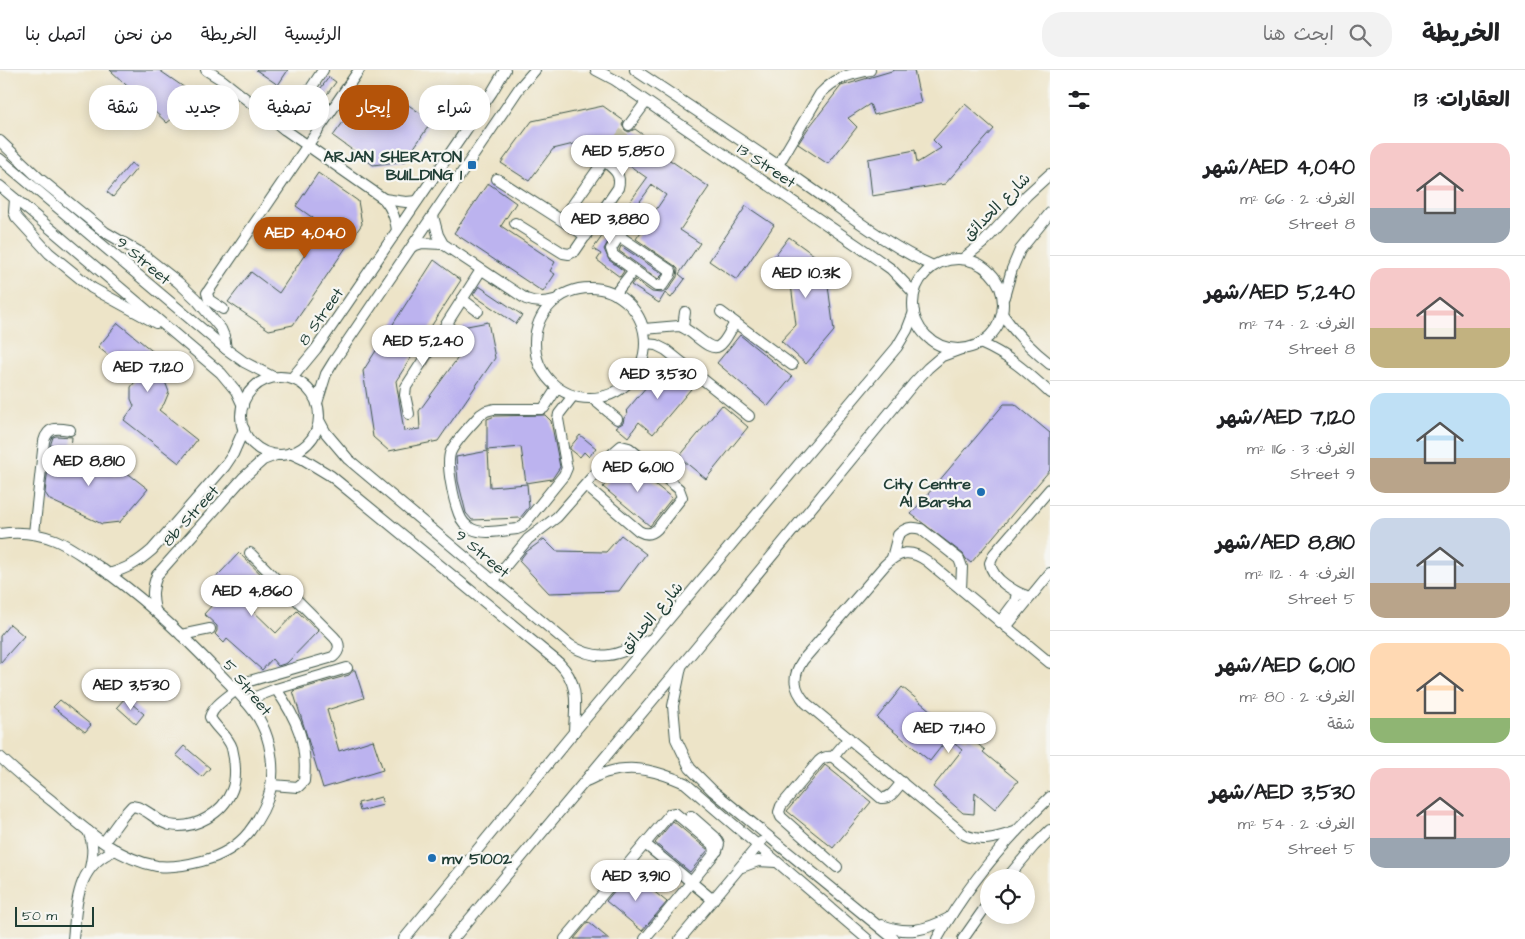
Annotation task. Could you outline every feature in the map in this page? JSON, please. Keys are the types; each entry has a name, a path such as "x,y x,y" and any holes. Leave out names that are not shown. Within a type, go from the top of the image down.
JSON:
{"street":[{"path":"206,70 222,75 249,99"},
{"path":"313,85 323,70"},
{"path":"223,309 209,300 207,293 359,70"},
{"name":"8 Street","path":"292,378 316,349 492,92 505,70"},
{"path":"317,403 326,374 334,360 515,95 535,70"},
{"name":"13 Street","path":"596,70 615,80 878,258 891,268 914,293"},
{"name":"13 Street","path":"635,70 778,165 890,243 933,266"},
{"path":"778,165 820,94 841,77 870,70"},
{"path":"629,125 646,102"},
{"path":"285,130 384,199 396,219 396,230"},
{"path":"0,141 28,169 76,209 114,238 141,253 188,290 221,328 226,349"},
{"path":"562,220 610,152"},
{"name":"9 Street","path":"0,159 226,349 244,362 273,378"},
{"path":"514,224 563,253 569,254 575,251 615,194 620,182 616,170 604,161"},
{"name":"شارع الحدائق","path":"964,258 984,242 1027,195 1050,174"},
{"path":"497,180 586,236"},
{"path":"0,186 227,378 243,406"},
{"path":"15,199 14,212 16,217 49,253 92,288 174,332"},
{"path":"384,199 406,202 417,201"},
{"path":"453,939 914,383 942,356 980,343 988,338 996,329 1003,314 1004,298 1012,269 1020,250 1050,213"},
{"path":"619,236 669,270 671,273 662,286 659,287 612,255 611,249 619,236 633,214"},
{"path":"433,216 442,244"},
{"path":"413,246 422,243 442,244 526,299 545,303 555,300"},
{"path":"960,349 941,346 931,340 920,327 914,312 914,293 923,275 933,266 950,259 964,258 983,265 991,272 998,280 1004,298"},
{"path":"409,414 405,395 406,387 481,270"},
{"path":"615,294 634,270"},
{"path":"581,288 604,289 615,294 633,308 640,318 644,329 645,344 643,358 630,382 607,396 593,399 573,396 557,388 546,378 539,366 535,352 534,337 538,323 545,310 564,294 581,288"},
{"path":"462,299 478,311"},
{"path":"526,299 538,323"},
{"path":"683,327 685,312"},
{"path":"720,312 792,365"},
{"name":"شارع الحدائق","path":"404,939 574,732 897,347 907,330 914,312"},
{"path":"1003,314 1012,329 1050,364"},
{"path":"448,322 454,349"},
{"path":"644,329 683,327 692,332 709,347 715,348 720,346 735,323"},
{"path":"980,343 1010,358 1050,393"},
{"path":"645,344 656,346 671,353 749,416"},
{"path":"273,378 292,378 303,384 311,392 317,403 319,420 314,434 304,446 290,453 276,455 262,450 251,442 241,418 243,406 247,396 254,387 264,381 273,378"},
{"path":"557,388 546,405 541,409 494,408 486,411 480,415 451,450 448,459 448,469 459,514 464,523 472,529 482,531 522,527 564,475 567,468 558,419 559,414 573,396"},
{"path":"593,399 617,419"},
{"name":"9 Street","path":"319,420 331,440 348,459 570,645 594,656 607,656 620,653 652,639"},
{"path":"34,533 46,434 50,430 57,428 70,430"},
{"name":"8b Street","path":"109,574 125,569 139,561 152,550 224,467 233,454 244,429"},
{"path":"494,581 528,539 557,517 617,448 625,446 629,448 681,492 681,500 657,529 648,534 639,532 585,485"},
{"path":"290,453 304,459 331,476 559,663 567,671 573,682 575,693 574,732"},
{"name":"8b Street","path":"155,610 152,598 153,586 157,575 242,478 263,460 276,455"},
{"path":"1030,597 1016,593 993,572 990,563 991,558 1050,489"},
{"path":"892,558 898,535 908,527 921,529 959,559 962,568 960,589"},
{"name":"5 Street","path":"0,534 13,532 34,533 57,541 109,574 155,610 234,688 259,720 269,742 272,786 271,793 259,819 244,838 225,853 180,867 158,866 134,859 104,842 0,758"},
{"path":"104,842 132,806 138,807 170,825 198,823 213,814 224,804 232,789 234,758 231,746 210,717 212,712 234,688 333,657 337,653 339,648 338,641 250,553"},
{"path":"1015,832 982,840 973,839 965,835 800,696 796,687 795,677 803,660 892,558 900,554 910,553 919,555 1050,664"},
{"path":"1003,624 1030,597 1050,573"},
{"path":"1003,624 1015,602 1016,593"},
{"path":"181,635 210,628"},
{"path":"681,666 673,706 676,739 690,768 713,791 768,834 894,939"},
{"path":"245,700 347,668"},
{"path":"272,786 298,788 302,785 305,776 304,752 299,729 290,708 276,689"},
{"path":"833,757 849,738"},
{"path":"837,866 783,819 779,812 781,806 822,757 833,757 881,798 890,796 902,782"},
{"path":"585,781 609,772 635,769 661,773 685,783 865,938"},
{"path":"937,939 975,880 1015,832 1050,797"},
{"path":"565,939 670,814 675,813 714,846 715,853"},
{"path":"645,939 718,848 718,840 690,816"},
{"path":"72,939 77,896 89,870 93,850 92,840 87,830"},
{"path":"1015,869 1050,830"},
{"path":"680,939 768,834"},
{"path":"645,844 715,897"},
{"path":"89,870 101,857 116,850"},
{"path":"737,871 758,861 776,862"},
{"path":"963,939 980,915"},
{"path":"874,922 894,930 916,931 934,926 950,917"}],"building":[{"path":"110,70 159,70 181,85 167,85 167,123 157,114 157,85 126,85"},
{"path":"256,70 288,70 278,85"},
{"path":"895,70 914,70 921,103 874,115 870,104 848,118 857,127 828,164 798,144 841,86"},
{"path":"329,77 336,82 329,92 329,85 323,85"},
{"path":"965,104 994,129 945,184 872,196 868,159 915,150 917,163 941,148 933,140"},
{"path":"409,105 419,112 419,130 426,130 405,161 373,165 333,136 339,128 339,130 409,130"},
{"path":"603,106 624,121 622,125 625,130 629,132 635,129 657,145 654,149 709,187 680,230 700,243 679,274 685,279 671,298 665,293 659,303 631,285 635,280 652,292 662,293 668,290 677,277 678,269 675,266 636,239 666,195 652,185 635,208 629,203 647,178 616,156 617,152 614,147 610,145 605,148 594,139 553,149 529,181 501,163 532,121"},
{"path":"131,163 137,168 113,197 107,192"},
{"path":"318,173 358,201 362,224 293,325 269,330 228,302 251,272 279,293 320,232 313,218 296,206"},
{"path":"488,183 516,203 501,226 555,262 550,271 555,274 543,292 454,233"},
{"path":"746,206 774,225 737,280 709,261"},
{"path":"623,207 627,210 604,249 609,260 624,271 620,277 597,260 601,254 593,249"},
{"path":"789,237 825,263 834,331 806,364 781,341 796,325 790,276 770,262"},
{"path":"621,246 663,274 658,279 619,251"},
{"path":"434,260 461,280 396,381 404,431 420,429 419,411 465,348 462,327 488,322 495,358 438,441 389,451 373,437 363,371"},
{"path":"479,286 522,315 516,324 473,295"},
{"path":"118,323 173,368 164,379 169,392 159,410 197,440 179,463 124,420 134,406 131,399 131,387 137,379 98,347"},
{"path":"740,335 792,377 768,406 717,363"},
{"path":"668,361 696,383 653,434 639,422 628,437 616,427 623,423 628,413 626,411"},
{"name":"City Centre Al Barsha","path":"1004,404 1015,404 1050,433 1050,470 971,563 963,554 911,514"},
{"path":"722,405 748,427 706,479 679,457"},
{"path":"545,415 551,421 560,467 552,479 526,483 521,447 487,450 487,419 495,416"},
{"path":"580,435 596,448 589,457 584,452 580,457 570,449"},
{"path":"53,437 72,437 70,462 115,476 121,468 148,489 120,522 102,524 50,500 45,493 51,443"},
{"path":"488,451 490,487 527,484 529,507 520,518 472,520 466,513 458,481 456,457"},
{"path":"625,460 672,498 650,526 603,487"},
{"path":"621,535 646,554 619,591 549,593 519,561 526,552 544,539 556,551 606,552"},
{"path":"239,553 268,581 246,604 276,633 297,611 318,631 287,663 278,666 272,659 262,670 227,639 224,643 215,634 217,626 204,614 214,603 202,592"},
{"path":"10,624 24,636 0,663 0,636"},
{"path":"355,670 364,698 327,710 339,751 373,740 383,770 323,788 293,691 349,675"},
{"path":"902,687 966,740 969,737 985,750 983,752 1018,781 995,809 975,792 974,814 963,813 933,787 962,750 948,738 930,761 877,718"},
{"path":"125,698 144,714 136,724 117,707"},
{"path":"60,700 91,725 85,732 53,707"},
{"path":"184,746 210,768 202,777 176,755"},
{"path":"825,765 871,802 833,848 787,811"},
{"path":"381,797 383,805 360,811 358,803"},
{"path":"673,821 708,850 690,872 655,843"},
{"path":"630,872 667,902 642,931 606,901"},
{"path":"588,922 609,939 574,939"}],"tunnel":[{"path":"610,152 629,125"}],"place":[{"name":"ARJAN SHERATON BUILDING 1","path":"472,165"},
{"name":"City Centre Al Barsha","path":"981,492"},
{"name":"mv 51002","path":"432,858"}]}
